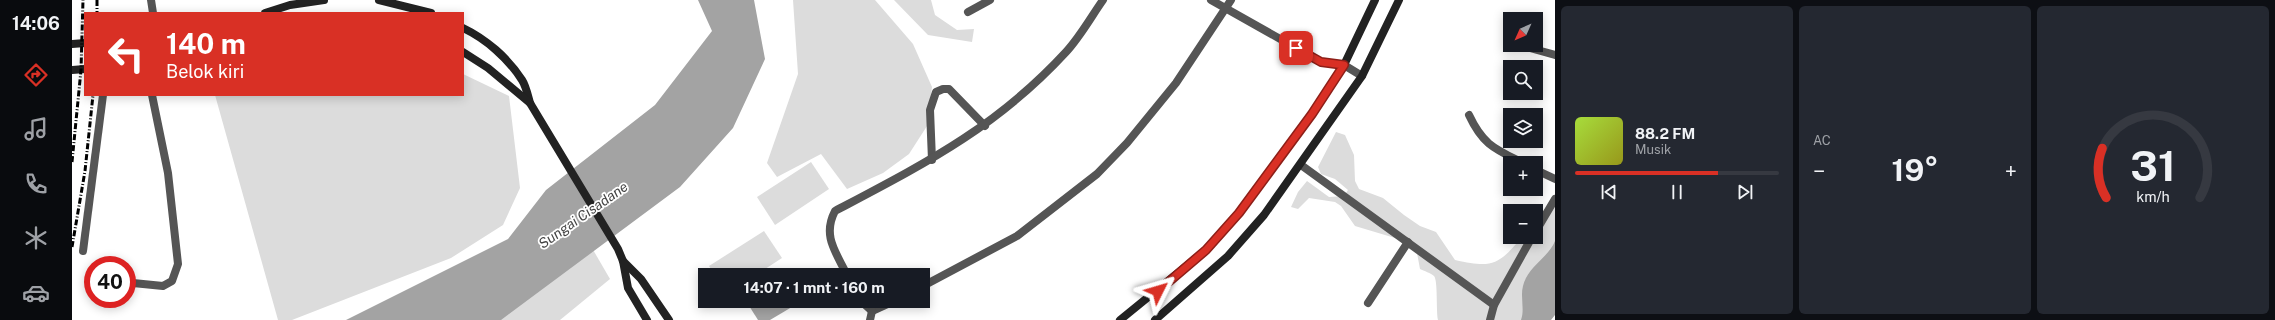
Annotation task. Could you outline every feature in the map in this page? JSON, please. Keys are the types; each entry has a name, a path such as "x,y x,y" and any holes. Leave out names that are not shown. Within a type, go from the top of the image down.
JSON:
{"street":[{"path":"151,0 153,12"},
{"path":"268,12 290,5 324,0"},
{"path":"379,0 427,12"},
{"path":"968,12 990,0"},
{"path":"844,268 829,234 829,222 835,211 932,160 985,126 1029,89 1067,51 1103,0"},
{"path":"1211,0 1321,62 1344,65 1362,76"},
{"path":"930,282 1017,236 1097,174 1127,143 1176,83 1227,9 1231,0"},
{"path":"1120,320 1206,250 1239,213 1312,114 1344,65 1375,0"},
{"path":"1155,320 1228,256 1264,215 1301,165 1362,76 1399,0"},
{"path":"464,29 484,41 512,67 522,81 530,103 618,250 623,261 628,288 647,320"},
{"path":"72,44 84,43"},
{"path":"1543,52 1555,55"},
{"path":"464,53 488,68 530,103"},
{"path":"72,70 84,69"},
{"path":"932,160 930,116 936,92 943,89 949,89 985,126"},
{"path":"83,251 103,96"},
{"path":"136,283 163,286 172,282 178,264 168,173 152,96"},
{"path":"1469,115 1477,133 1484,141 1510,156"},
{"path":"1301,165 1494,305"},
{"path":"1543,174 1555,180"},
{"path":"1543,219 1555,199"},
{"path":"1368,303 1408,242"},
{"path":"1490,320 1494,305 1528,244"},
{"path":"623,261 641,279 669,320"},
{"path":"871,316 883,308"}],"shaded area":[{"path":"793,0 875,0 913,44 932,87 927,126 909,154 883,173 847,189 821,154 777,177 767,163 798,74"},
{"path":"894,0 931,0 935,15 957,30 974,29 972,42 928,35"},
{"path":"464,74 509,96 520,188 503,225 451,258 292,320 278,320 215,96 464,96"},
{"path":"1336,132 1345,135 1354,155 1355,181 1359,189 1383,198 1420,226 1436,232 1455,260 1478,264 1486,264 1500,259 1516,244 1543,244 1543,211 1555,195 1555,252 1532,320 1438,320 1434,276 1420,269 1417,253 1405,241 1355,226 1341,206 1335,202 1309,198 1298,209 1291,207 1298,192 1307,181 1329,197 1344,196 1348,190 1335,179 1321,174 1318,167"},
{"path":"811,162 829,189 775,225 757,197"},
{"path":"764,231 782,258 767,268 710,268 709,266"},
{"path":"592,248 610,279 560,320 498,320"}],"water":[{"name":"Sungai Cisadane","path":"698,0 754,0 765,59 733,128 680,187 501,320 346,320 508,239 546,190 655,105 712,31"},
{"path":"1555,241 1555,315 1551,320 1521,320 1523,312 1522,290 1526,279 1529,273 1552,247"},
{"path":"750,308 790,308 770,320 758,320"}],"railway":[{"path":"72,162 81,70 83,0"},
{"path":"97,0 97,12"},
{"path":"72,247 85,171 93,96"}],"route":[{"path":"1158,291 1206,250 1239,213 1312,114 1344,65 1321,62 1296,48"}]}
